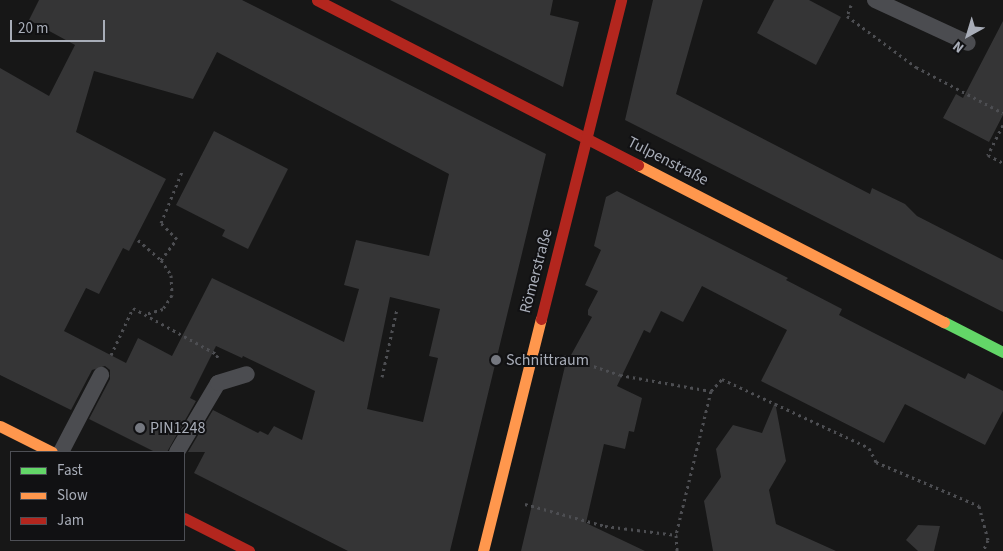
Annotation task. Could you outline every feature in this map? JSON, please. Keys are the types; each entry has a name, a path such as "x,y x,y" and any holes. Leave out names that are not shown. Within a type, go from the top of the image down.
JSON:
{"street":[{"name":"Tulpenstraße","path":"317,0 1003,352"},
{"name":"Römerstraße","path":"483,551 533,347 588,138 621,0"},
{"path":"0,426 50,451"},
{"path":"185,519 249,551"}],"lane":[{"path":"875,0 968,43"},
{"path":"178,451 210,393 218,383 247,374"},
{"path":"62,451 101,376"}],"path":[{"path":"853,0 847,16 916,67 1003,113"},
{"path":"1003,125 988,154 1003,163"},
{"path":"161,260 177,239 161,223 183,169"},
{"path":"138,240 161,260 170,275 172,295 164,309 145,314"},
{"path":"101,376 134,308 218,355"},
{"path":"382,377 398,309"},
{"path":"533,347 620,375 711,391"},
{"path":"210,393 206,377 221,349"},
{"path":"677,551 676,535 711,391 722,379 869,448 876,462 978,506 988,540 983,551"},
{"path":"497,496 605,526 676,535"}],"building":[{"path":"39,0 242,0 546,154 450,551 348,551 194,473 205,452 188,452 213,410 258,433 260,431 268,435 274,426 302,440 315,391 243,356 242,358 216,346 190,398 196,401 168,451 153,451 89,419 110,379 110,370 105,366 92,370 71,410 0,375 0,68 49,96 75,45 29,20","holes":["217,52 449,174 429,256 356,240 344,285 359,289 344,342 212,278 172,356 138,338 126,363 64,331 86,288 99,294 123,248 129,251 166,179 76,132 94,71 193,99","390,297 440,309 429,356 438,358 423,422 367,409"]},
{"path":"390,0 553,0 550,15 579,22 563,87"},
{"path":"653,0 703,0 676,94 870,194 872,188 905,204 917,216 1003,260 1003,312 625,120"},
{"path":"774,0 809,0 841,17 816,65 757,33"},
{"path":"1003,21 1003,115 989,142 943,118 956,94 963,98"},
{"path":"214,131 288,169 248,249 222,236 225,230 176,205"},
{"path":"617,191 788,278 786,280 842,309 839,315 965,379 968,373 1003,391 1003,411 985,445 905,404 884,443 761,381 787,330 702,286 683,322 661,311 650,333 644,330 617,386 642,398 634,432 629,431 625,449 604,444 586,523 645,551 521,551 565,366 592,317 588,315 588,310 598,291 585,285 601,250 594,246 606,197"},
{"path":"775,402 786,461 769,490 776,524 836,551 713,551 704,501 721,477 716,449 733,425 762,433"},
{"path":"918,525 940,526 934,551 918,551 906,540"}],"traffic: fast":[{"path":"944,322 1003,352"}],"traffic: slow":[{"path":"638,165 944,322"},
{"path":"483,551 541,319"},
{"path":"0,426 50,451"}],"traffic: jam":[{"path":"317,0 638,165"},
{"path":"541,319 621,0"},
{"path":"185,519 249,551"}],"place":[{"name":"Schnittraum","path":"496,360"},
{"name":"PIN1248","path":"140,428"}]}
